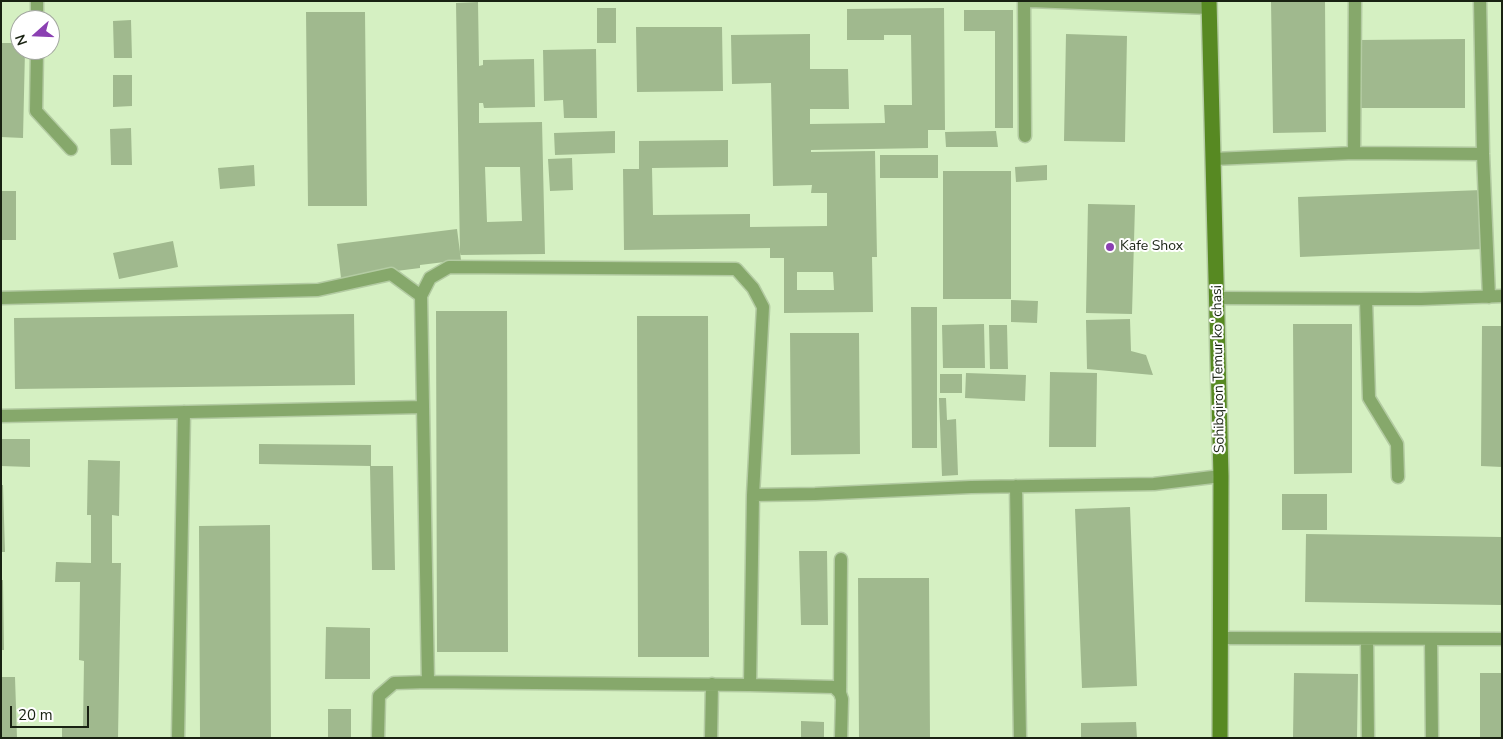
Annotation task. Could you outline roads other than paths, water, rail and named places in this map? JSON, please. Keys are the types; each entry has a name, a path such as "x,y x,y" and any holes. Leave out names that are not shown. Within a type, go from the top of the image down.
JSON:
{"main road":[{"name":"Sohibqiron Temur koʻchasi","path":"1209,5 1221,476 1220,738"}],"lane":[{"path":"1024,1 1025,136"},
{"path":"1030,1 1209,5"},
{"path":"1354,153 1355,1"},
{"path":"1480,1 1483,154 1489,296"},
{"path":"37,60 36,111 71,149"},
{"path":"1213,159 1354,153 1483,154"},
{"path":"428,682 421,296 430,278 450,267 736,269 753,288 763,307 753,495 750,684"},
{"path":"1,298 318,290 391,274 421,296"},
{"path":"1217,298 1366,299 1502,296"},
{"path":"1366,299 1369,398 1397,444 1398,477"},
{"path":"1,416 423,407"},
{"path":"178,738 184,412"},
{"path":"753,495 1016,486 1154,484 1221,476"},
{"path":"1016,486 1020,738"},
{"path":"841,738 842,559"},
{"path":"1220,638 1502,640"},
{"path":"1367,639 1368,738"},
{"path":"1431,639 1432,738"},
{"path":"378,738 378,696 394,684 428,682 750,684 834,687 840,692"},
{"path":"711,738 712,684"}],"place":[{"name":"Kafe Shox","path":"1110,247"}]}
